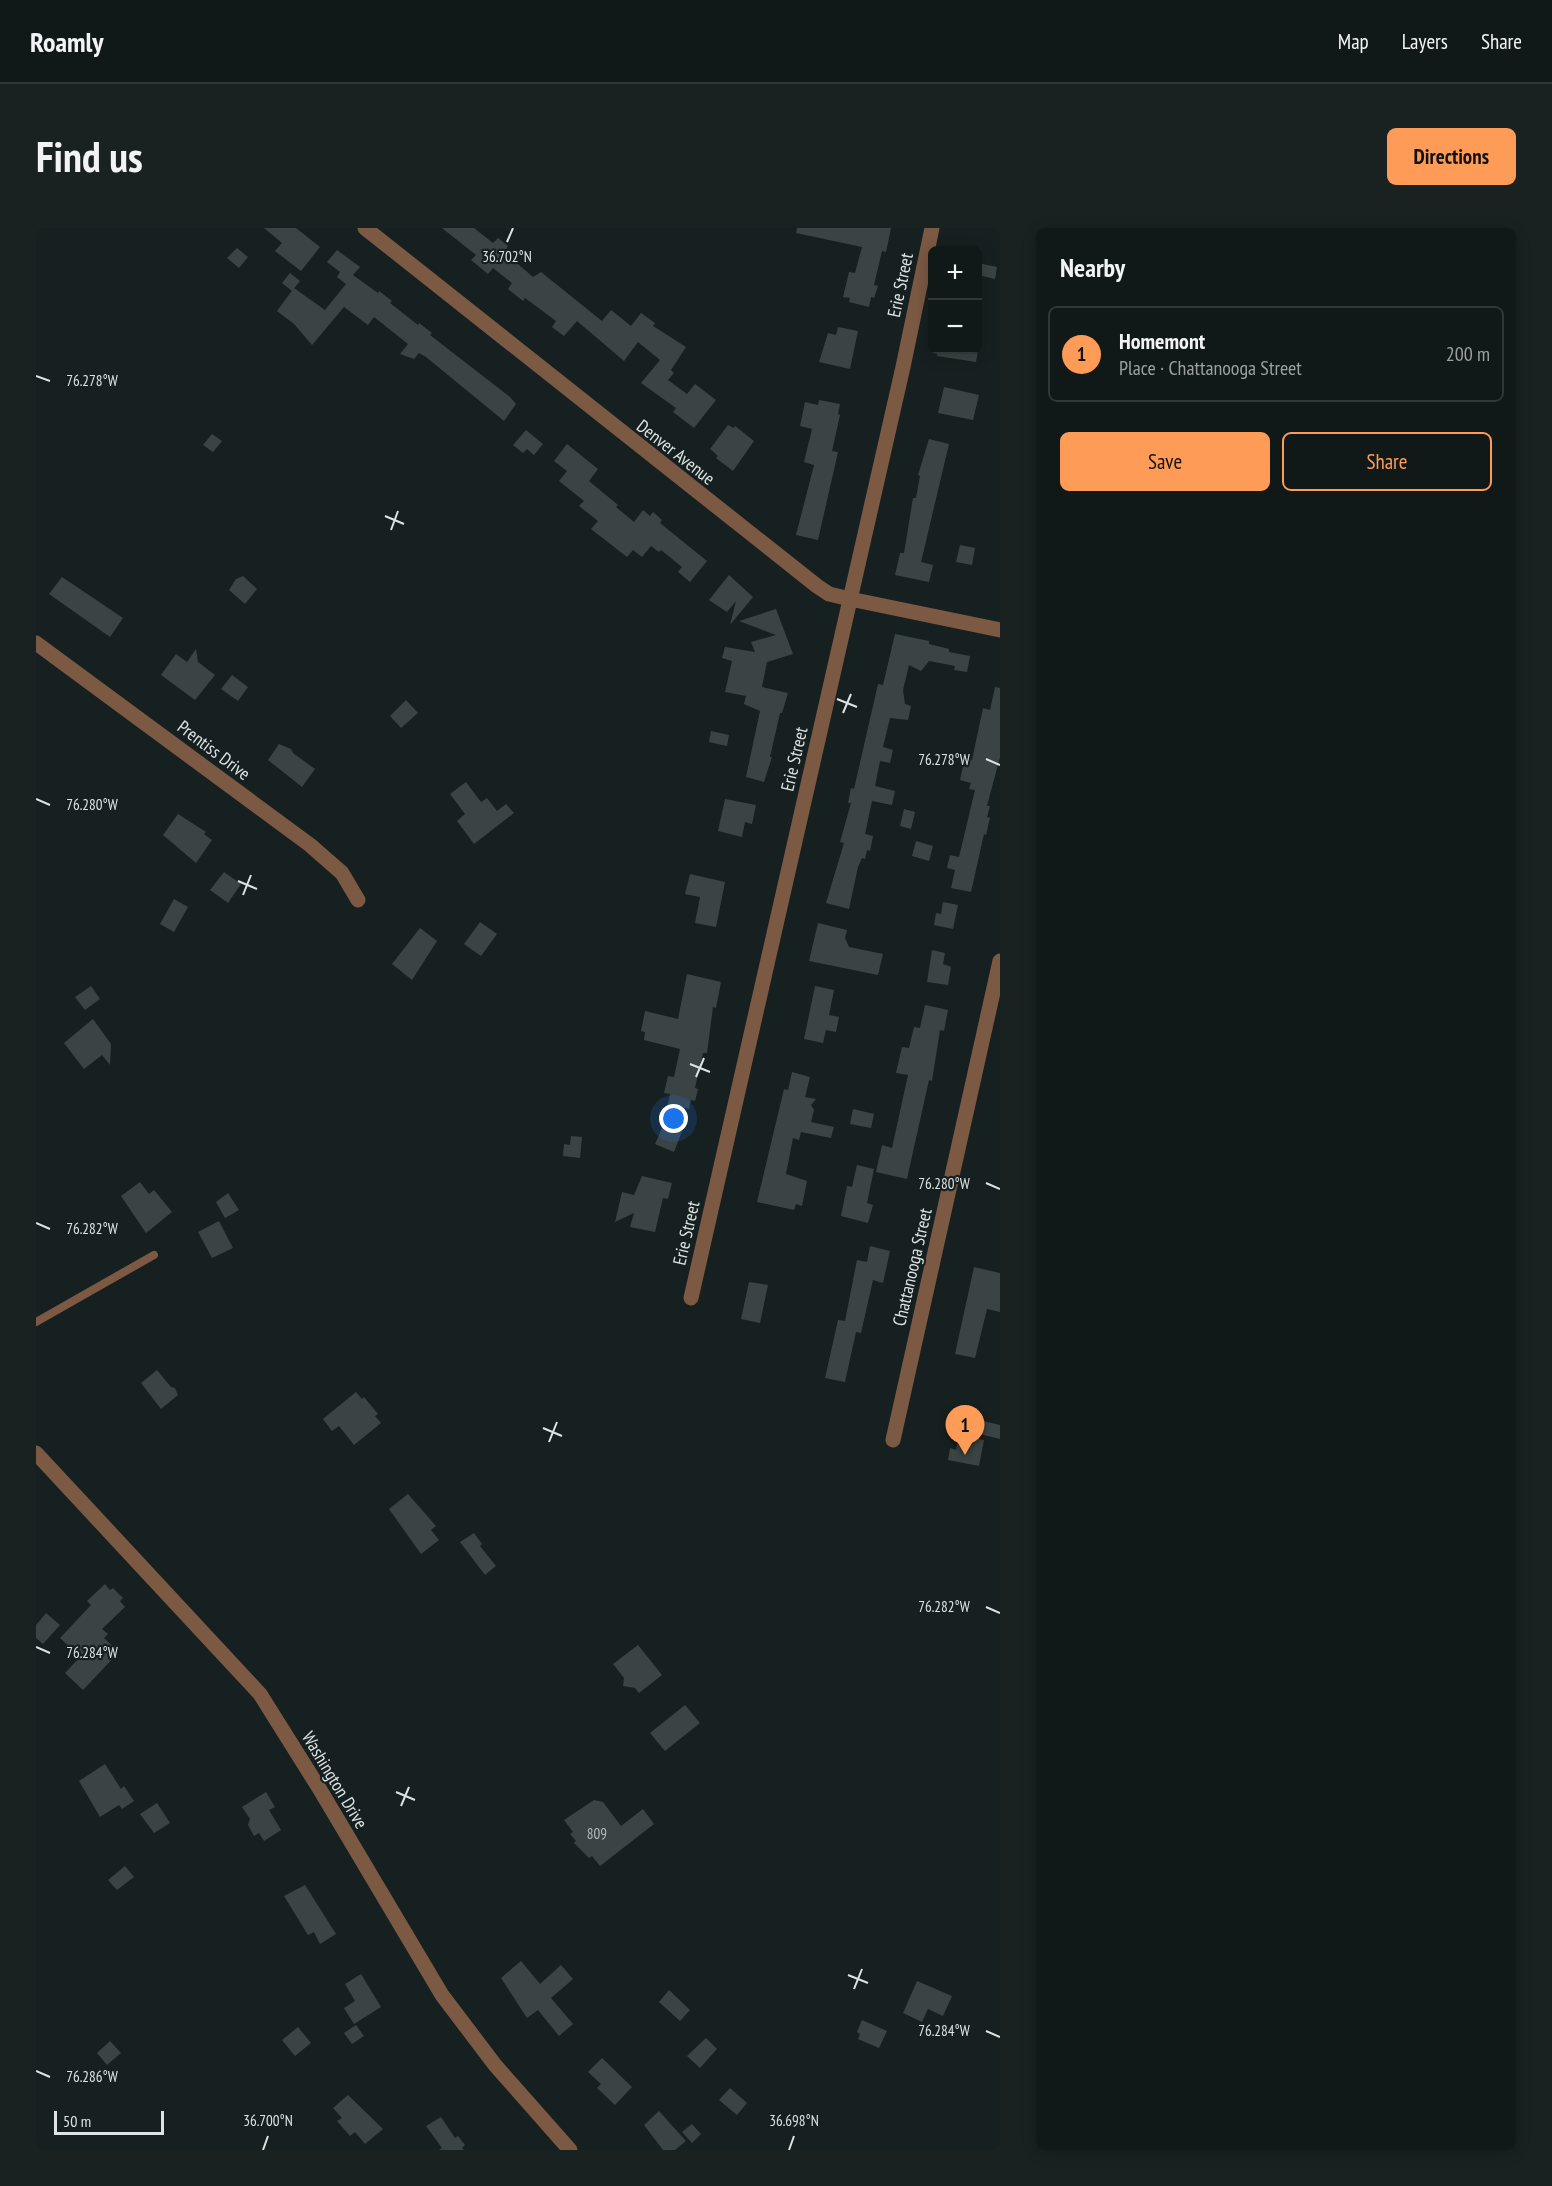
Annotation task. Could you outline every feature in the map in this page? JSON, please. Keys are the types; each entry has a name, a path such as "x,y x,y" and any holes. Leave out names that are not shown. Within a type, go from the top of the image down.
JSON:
{"street":[{"name":"Denver Avenue","path":"365,228 829,594 1000,630"},
{"name":"Erie Street","path":"691,1298 932,228"},
{"name":"Prentiss Drive","path":"36,643 310,845 342,873 358,900"},
{"name":"Chattanooga Street","path":"893,1440 1000,961"},
{"name":"Washington Drive","path":"36,1453 260,1694 319,1788 442,1995 490,2059 570,2150"}],"lane":[{"path":"36,1322 154,1255"}],"building":[{"path":"264,228 296,228 320,247 301,271 275,251 282,243"},
{"path":"442,228 474,228 493,243 498,238 508,246 504,252 533,277 541,272 602,321 611,310 631,326 641,313 655,323 653,326 686,347 671,370 674,373 668,380 687,394 695,384 716,400 694,428 673,412 676,408 641,383 660,360 638,342 624,361 577,321 564,336 552,327 556,321 525,298 523,301 508,289 512,283 493,268 488,274 471,260 476,255"},
{"path":"797,228 891,228 886,252 882,251 874,285 878,286 874,298 871,297 869,307 849,302 850,298 843,297 849,272 855,273 862,247 796,233"},
{"path":"237,248 248,257 239,268 227,258"},
{"path":"337,250 360,267 353,275 392,301 390,303 432,333 430,335 510,397 516,404 504,421 426,357 419,353 414,359 400,354 408,344 374,317 368,325 344,307 312,345 294,324 277,311 294,288 325,310 346,284 337,277 340,272 327,262"},
{"path":"982,264 997,267 995,279 982,276"},
{"path":"290,273 300,281 292,291 282,283"},
{"path":"838,327 858,331 850,369 819,362 828,333 836,335"},
{"path":"937,354 977,354 976,362 937,356"},
{"path":"944,387 979,395 973,420 938,413"},
{"path":"819,400 840,404 838,414 840,415 832,451 838,452 818,540 796,535 814,465 804,462 812,429 800,426 805,402 818,405"},
{"path":"728,425 733,428 735,426 754,441 733,471 716,458 718,456 710,449"},
{"path":"526,430 543,444 534,455 527,449 523,453 513,445"},
{"path":"212,434 222,441 213,452 203,445"},
{"path":"929,439 949,444 921,562 933,565 929,582 895,575 900,553 904,553 913,498 916,498 920,476 918,475"},
{"path":"567,444 598,469 589,481 618,505 616,507 634,522 643,510 650,516 653,512 662,520 660,523 707,561 690,582 678,572 682,567 661,550 659,552 651,546 642,557 633,550 627,557 591,529 598,521 579,506 584,501 559,481 567,471 554,461"},
{"path":"960,545 975,548 972,565 956,562"},
{"path":"729,575 753,597 730,625 736,601 727,612 709,600"},
{"path":"243,576 257,589 245,604 229,590 236,579"},
{"path":"62,577 123,618 110,637 49,594"},
{"path":"776,609 793,654 767,662 762,687 788,693 782,713 780,713 770,757 772,757 764,782 746,777 760,711 744,704 746,696 725,692 732,661 722,658 725,647 755,652 751,642 776,635 739,621"},
{"path":"895,634 929,641 929,644 949,649 949,652 970,656 967,672 954,670 955,666 929,661 921,671 909,665 903,690 905,704 911,706 908,720 890,718 883,747 893,750 890,763 880,761 875,786 895,791 892,805 872,801 865,834 873,836 870,851 867,850 865,859 862,858 858,867 849,909 826,903 844,843 840,842 851,803 848,803 851,788 854,789 878,684 883,685"},
{"path":"196,649 198,662 215,675 195,700 161,675 176,654 187,662"},
{"path":"232,675 248,687 238,701 221,689"},
{"path":"995,687 1000,688 1000,757 987,806 990,806 987,817 990,818 986,835 984,834 971,892 951,888 955,870 947,868 950,855 959,857 975,790 969,789 971,783 960,780 965,758 972,760 983,708 990,710"},
{"path":"406,700 418,713 401,728 390,716"},
{"path":"711,731 729,735 727,746 709,742"},
{"path":"279,744 291,749 315,769 302,787 268,760"},
{"path":"466,782 481,802 487,798 497,811 506,804 514,813 474,844 457,821 465,814 450,794"},
{"path":"725,799 756,805 752,824 745,822 742,837 718,831"},
{"path":"904,809 915,812 911,829 900,826"},
{"path":"178,814 206,832 204,834 212,840 196,863 163,835"},
{"path":"916,841 933,846 929,861 912,856"},
{"path":"224,872 241,884 228,903 210,890"},
{"path":"690,874 725,882 716,927 695,923 700,897 685,894"},
{"path":"174,899 188,907 174,932 160,924"},
{"path":"943,902 958,905 953,929 934,925 936,913 941,914"},
{"path":"480,922 497,934 481,956 464,944"},
{"path":"818,923 847,930 845,938 849,947 883,954 878,975 809,961"},
{"path":"420,928 437,941 412,980 392,964"},
{"path":"932,950 945,953 943,964 951,967 948,985 927,982"},
{"path":"687,974 721,982 716,1008 713,1007 707,1053 703,1053 695,1088 698,1089 695,1101 691,1100 689,1109 668,1104 670,1094 664,1093 668,1076 674,1077 680,1049 644,1040 645,1032 641,1031 645,1011 678,1019"},
{"path":"91,986 100,999 85,1010 75,997"},
{"path":"815,986 834,990 829,1015 839,1017 836,1032 826,1030 823,1043 804,1039"},
{"path":"925,1005 948,1010 944,1031 940,1030 932,1081 929,1080 907,1179 876,1172 882,1145 892,1148 908,1075 896,1073 902,1047 909,1048 914,1027 920,1028"},
{"path":"93,1019 111,1044 110,1065 102,1055 84,1069 64,1043"},
{"path":"792,1072 810,1077 805,1097 816,1099 811,1105 814,1110 811,1122 834,1127 831,1138 801,1132 799,1140 793,1138 786,1174 807,1181 802,1206 796,1204 794,1210 757,1202 784,1089 788,1090"},
{"path":"853,1109 874,1114 871,1128 850,1124"},
{"path":"665,1121 683,1129 674,1152 655,1144"},
{"path":"571,1136 582,1137 580,1158 563,1156 564,1144 570,1145"},
{"path":"857,1165 874,1169 867,1203 873,1205 868,1223 841,1216 847,1186 852,1187"},
{"path":"642,1176 672,1183 668,1199 663,1198 655,1232 630,1227 634,1213 615,1222 622,1192 634,1195"},
{"path":"140,1182 149,1194 154,1190 172,1212 146,1233 121,1196"},
{"path":"228,1193 239,1210 225,1218 216,1202"},
{"path":"219,1221 233,1248 212,1258 198,1232"},
{"path":"870,1246 890,1251 883,1283 873,1280 861,1333 856,1332 845,1382 825,1378 838,1320 845,1321 857,1260 867,1262"},
{"path":"974,1267 1000,1273 1000,1312 987,1309 975,1358 955,1354"},
{"path":"749,1282 768,1285 760,1323 741,1319"},
{"path":"157,1370 171,1387 175,1388 178,1395 161,1409 141,1383"},
{"path":"356,1392 362,1399 364,1397 378,1414 375,1416 381,1423 354,1445 339,1426 332,1431 323,1419"},
{"path":"983,1421 1000,1425 1000,1439 980,1434"},
{"path":"959,1435 984,1440 979,1466 948,1460 950,1448 956,1450"},
{"path":"408,1494 436,1526 431,1530 439,1540 421,1554 389,1509"},
{"path":"474,1533 482,1544 480,1546 496,1566 485,1575 460,1542"},
{"path":"105,1584 123,1598 120,1601 125,1607 102,1629 108,1634 104,1638 119,1652 83,1690 65,1673 80,1657 60,1638 91,1605 87,1601"},
{"path":"46,1613 60,1625 43,1644 36,1638 36,1625"},
{"path":"638,1645 662,1675 639,1693 635,1688 623,1686 624,1678 613,1664"},
{"path":"685,1705 700,1723 665,1751 650,1733"},
{"path":"105,1764 121,1789 124,1786 134,1801 122,1809 119,1805 100,1817 79,1781"},
{"path":"266,1792 275,1807 269,1810 281,1830 264,1841 259,1833 254,1836 248,1825 250,1819 242,1807"},
{"path":"594,1800 603,1802 621,1826 643,1809 654,1824 600,1866 592,1856 589,1858 574,1843 576,1841 570,1834 573,1832 564,1820"},
{"path":"157,1803 170,1823 154,1833 140,1814"},
{"path":"125,1866 134,1877 117,1890 108,1880"},
{"path":"305,1885 336,1934 320,1944 314,1932 308,1935 284,1896"},
{"path":"521,1961 540,1984 561,1965 573,1979 551,1998 573,2024 559,2036 538,2010 527,2018 501,1978"},
{"path":"361,1974 381,2007 354,2024 344,2008 355,2001 345,1984"},
{"path":"917,1981 952,1996 943,2016 928,2009 922,2022 903,2013"},
{"path":"669,1990 690,2010 680,2021 659,2002"},
{"path":"862,2020 887,2031 879,2048 858,2039 860,2034 857,2032"},
{"path":"356,2025 364,2036 352,2044 344,2033"},
{"path":"298,2027 311,2043 295,2056 282,2040"},
{"path":"706,2038 717,2049 700,2068 687,2056"},
{"path":"110,2041 121,2053 107,2065 97,2053"},
{"path":"602,2058 632,2087 615,2105 597,2088 601,2084 588,2072"},
{"path":"730,2088 747,2103 737,2115 719,2100"},
{"path":"348,2095 383,2129 365,2144 355,2132 350,2136 337,2121 342,2118 333,2108"},
{"path":"659,2111 686,2141 675,2150 663,2150 644,2125"},
{"path":"441,2117 455,2138 458,2136 465,2145 462,2148 464,2150 439,2150 442,2148 426,2126"},
{"path":"692,2124 701,2134 692,2143 682,2132"}],"place":[{"name":"Homemont","path":"965,1455"}]}
